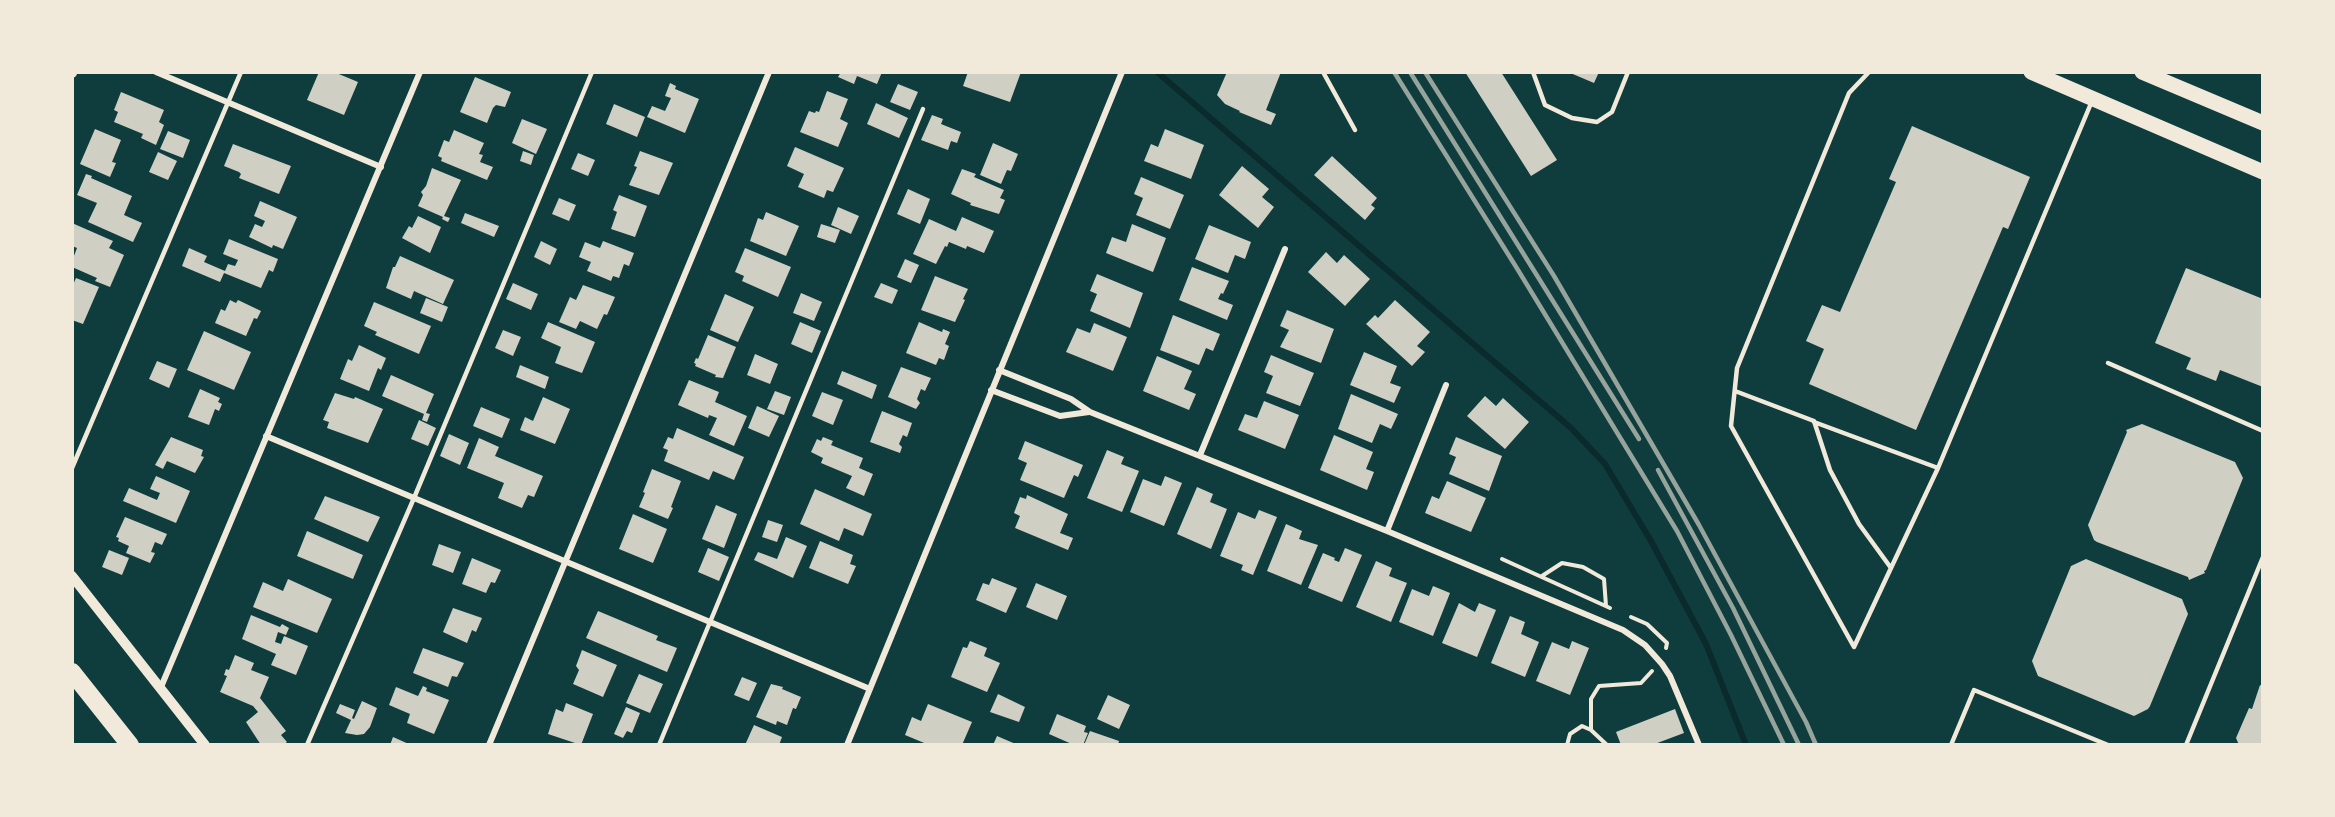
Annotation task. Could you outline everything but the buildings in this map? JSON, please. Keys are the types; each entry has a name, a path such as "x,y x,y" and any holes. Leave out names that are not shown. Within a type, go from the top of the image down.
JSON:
{"highway":[{"path":"72,672 130,745"}],"main road":[{"path":"2031,72 2263,172"},
{"path":"2142,72 2263,123"}],"street":[{"path":"156,72 381,167"},
{"path":"161,687 420,72"},
{"path":"489,745 769,72"},
{"path":"847,745 1122,72"},
{"path":"1200,455 1285,249"},
{"path":"999,370 1071,399 1090,412 1386,531 1623,630 1644,645 1670,676 1699,745"},
{"path":"1386,531 1446,385"},
{"path":"991,390 1060,416 1090,412"},
{"path":"266,436 870,689"},
{"path":"72,576 205,745"}],"lane":[{"path":"72,468 241,72"},
{"path":"308,745 592,72"},
{"path":"1323,72 1355,129"},
{"path":"1533,72 1545,105 1572,118 1597,122 1612,112 1628,72"},
{"path":"1869,72 1850,93 1737,368 1731,426 1854,647 1938,468 2094,99"},
{"path":"659,745 924,110"},
{"path":"2108,363 2263,431"},
{"path":"1735,391 1938,468"},
{"path":"1814,422 1830,470 1858,524 1892,568"},
{"path":"2186,745 2263,557"},
{"path":"1951,745 1974,690 2108,745"}],"path":[{"path":"1541,577 1562,564 1583,567 1604,579 1606,606"},
{"path":"1591,730 1591,699 1599,686 1641,683 1645,676 1662,664"},
{"path":"1567,745 1570,734 1582,726 1591,730 1607,745"}],"waterway":[{"path":"1157,72 1571,428 1605,464 1651,541 1706,644 1746,745"}],"railway":[{"path":"1394,72 1677,531 1784,745"},
{"path":"1410,72 1639,439"},
{"path":"1425,72 1554,276 1699,525 1806,722 1816,745"},
{"path":"1658,470 1733,608 1799,745"}]}
